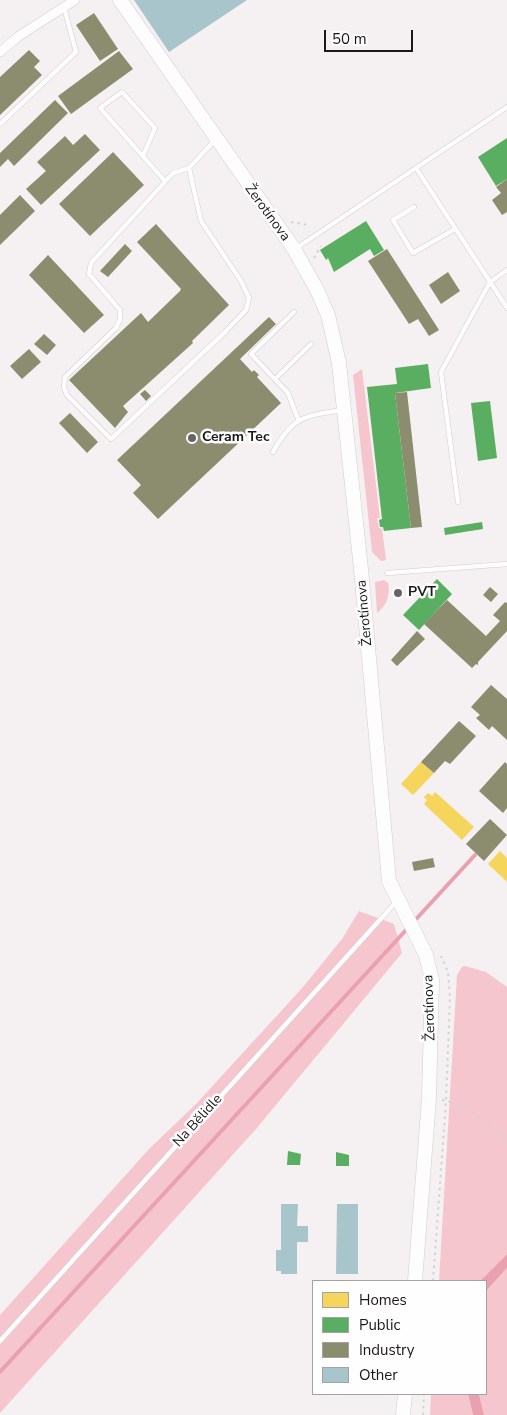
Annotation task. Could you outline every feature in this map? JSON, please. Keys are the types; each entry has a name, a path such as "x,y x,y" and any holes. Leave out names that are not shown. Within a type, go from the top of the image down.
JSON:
{"street":[{"path":"0,52 19,36 75,0"},
{"name":"Žerotínova","path":"120,0 216,140 294,249 317,290 328,315 339,363 361,569 389,881 426,955 432,980 430,1098 415,1280"},
{"path":"403,1415 405,1395"}],"lane":[{"path":"0,124 76,52 64,8"},
{"path":"143,156 155,128 122,92 100,108 165,181"},
{"path":"294,249 507,107"},
{"path":"189,168 201,221 241,281 249,298 246,310 111,439 67,395 64,387 65,377 116,328 120,319 120,310 89,274 91,263 172,173 189,168 216,140"},
{"path":"416,168 507,308"},
{"path":"414,207 393,220 413,254 456,229"},
{"path":"458,502 441,372 490,282 507,270"},
{"path":"294,312 252,354 288,393 298,419"},
{"path":"275,379 311,344"},
{"path":"273,452 281,438 298,419 344,410"},
{"path":"387,573 507,564"},
{"name":"Na Bělidle","path":"0,1341 397,900"}],"path":[{"path":"430,1098 462,1106 475,1113 498,1131 507,1142"},
{"path":"423,1415 424,1395"}],"shaded area":[{"path":"362,369 380,518 377,518 379,528 382,529 386,560 381,561 372,552 353,375"},
{"path":"384,580 388,583 389,587 388,596 385,604 377,613 375,582"},
{"path":"359,911 394,924 402,953 256,1129 0,1413 0,1315 149,1149 197,1103 303,987 342,939"},
{"path":"465,966 486,972 507,987 507,1254 481,1280 439,1280 457,975 462,967"},
{"path":"507,1254 507,1268 487,1290 487,1280 481,1280"},
{"path":"507,1268 507,1415 484,1415 479,1395 487,1395 487,1290"},
{"path":"431,1395 468,1395 473,1415 430,1415"},
{"path":"468,1395 479,1395 484,1415 473,1415"}],"building: Homes":[{"path":"421,762 434,773 413,795 401,784"},
{"path":"435,792 474,827 462,840 424,804 427,800 424,797 428,793 432,796"},
{"path":"500,851 507,858 507,882 488,864"}],"building: Public":[{"path":"507,138 507,179 496,186 478,157"},
{"path":"366,221 384,250 374,256 370,249 334,272 328,258 326,260 320,250"},
{"path":"428,364 431,388 395,393 411,528 384,531 383,527 380,527 379,520 382,519 367,387 397,384 395,368"},
{"path":"490,401 497,458 478,461 471,403"},
{"path":"482,522 483,529 445,535 444,528"},
{"path":"437,579 452,594 419,630 403,615"},
{"path":"288,1151 301,1154 300,1165 287,1165"},
{"path":"336,1152 349,1155 349,1166 336,1166"}],"building: Industry":[{"path":"94,13 118,49 100,61 76,25"},
{"path":"29,50 40,61 34,67 42,75 0,115 0,77"},
{"path":"119,51 133,69 71,114 58,96"},
{"path":"55,100 68,113 14,166 8,159 0,167 0,153"},
{"path":"85,134 100,150 41,205 26,189 46,171 37,162 65,136 73,145"},
{"path":"113,152 144,185 90,236 59,204"},
{"path":"507,179 507,212 502,215 492,200 501,193 496,187"},
{"path":"20,195 35,211 0,245 0,215"},
{"path":"156,224 229,305 192,341 193,343 123,406 128,412 115,428 69,380 141,313 148,322 180,291 181,289 137,242"},
{"path":"125,244 132,251 108,277 100,271"},
{"path":"387,249 439,330 429,336 418,319 409,324 368,261"},
{"path":"48,255 104,315 84,333 29,275"},
{"path":"448,272 460,291 441,304 429,285"},
{"name":"Ceram Tec","path":"269,317 276,324 240,359 252,372 254,370 259,375 257,377 281,403 158,519 133,493 141,485 117,460"},
{"path":"44,334 56,345 47,355 34,344"},
{"path":"29,349 41,362 22,379 10,366"},
{"path":"145,390 151,396 146,401 140,394"},
{"path":"407,392 422,527 411,528 395,393"},
{"path":"70,413 98,442 87,453 59,423"},
{"path":"490,587 498,594 491,602 483,595"},
{"path":"447,600 486,636 500,621 493,615 505,602 507,603 507,631 478,662 478,665 476,664 472,668 424,624"},
{"path":"417,631 425,639 397,666 391,660"},
{"path":"491,685 507,699 507,740 492,726 489,730 476,718 480,715 471,707"},
{"path":"459,721 476,736 450,764 445,761 434,773 421,762"},
{"path":"505,762 507,764 507,808 503,813 479,791"},
{"path":"490,819 507,835 484,861 466,844"},
{"path":"433,858 435,867 414,871 412,862"}],"building: Other":[{"path":"134,0 247,0 169,52"},
{"path":"281,1204 298,1204 297,1226 308,1226 308,1242 297,1242 297,1274 281,1274 281,1271 276,1271 276,1250 281,1250"},
{"path":"337,1204 358,1204 358,1274 336,1274"}],"waterway":[{"path":"0,1372 475,855"}],"place":[{"name":"Ceram Tec","path":"192,438"},
{"name":"PVT","path":"398,593"}]}
